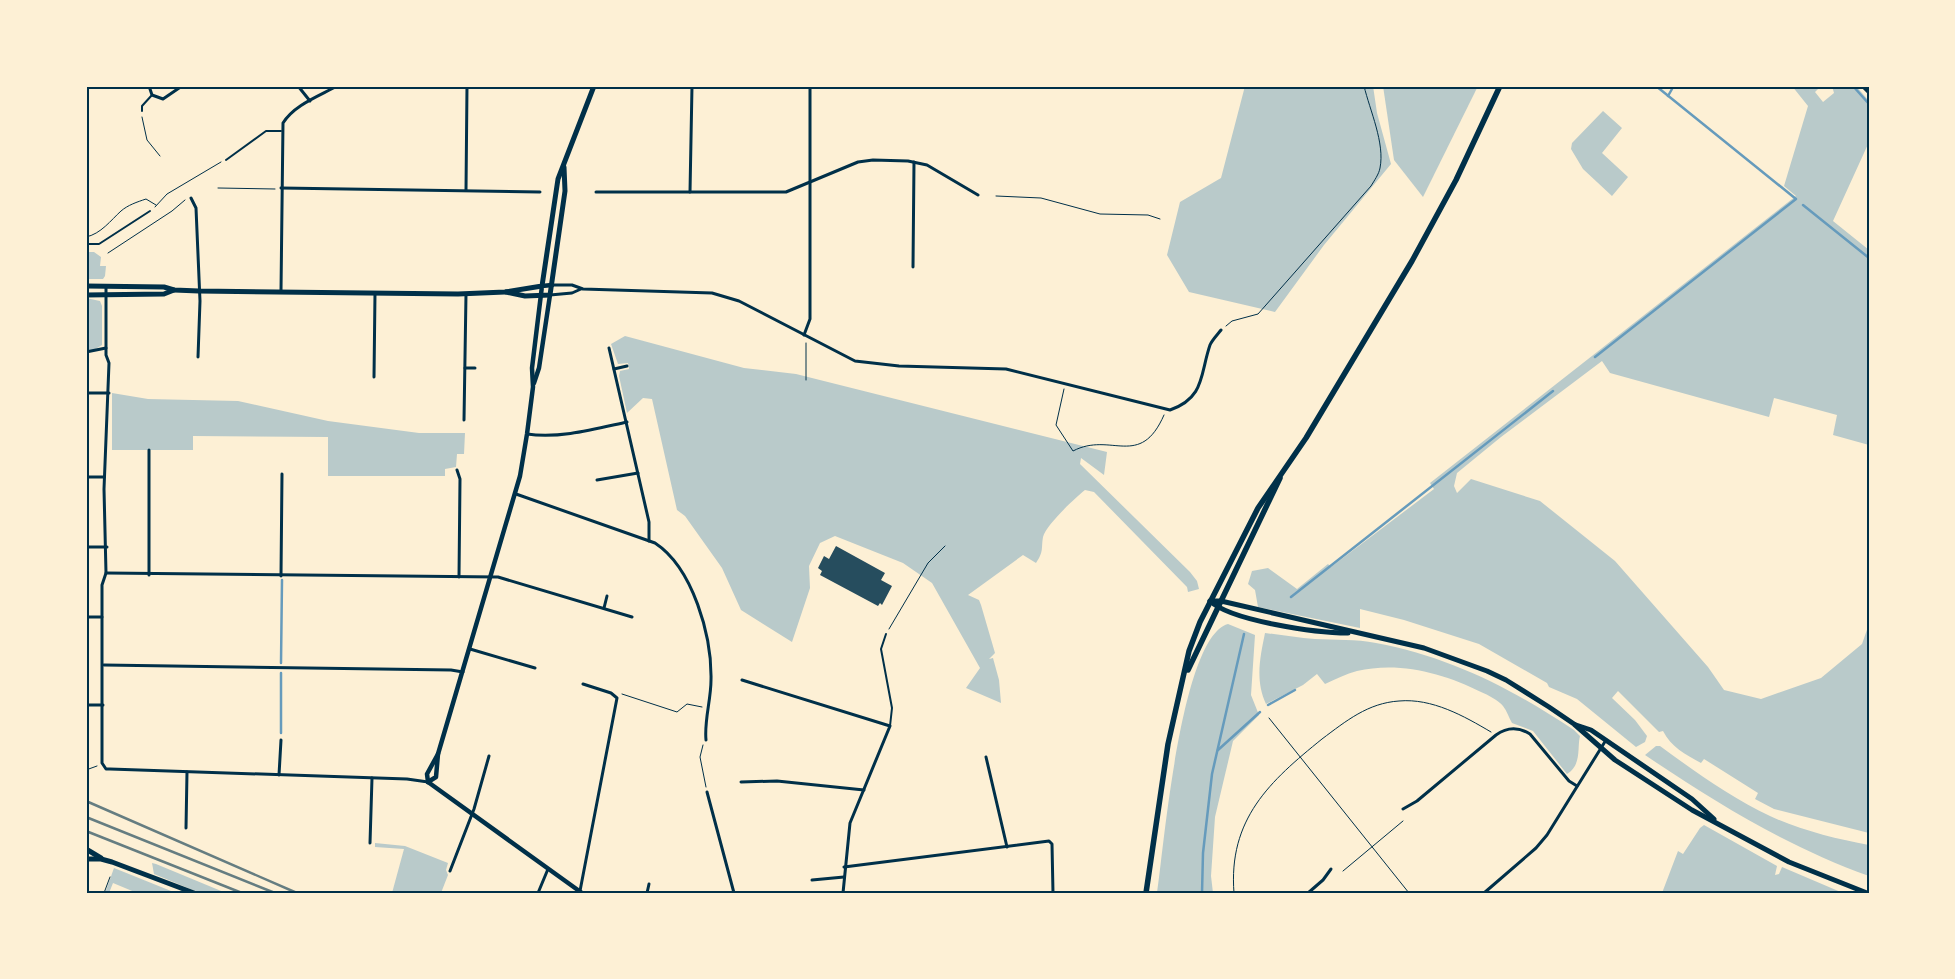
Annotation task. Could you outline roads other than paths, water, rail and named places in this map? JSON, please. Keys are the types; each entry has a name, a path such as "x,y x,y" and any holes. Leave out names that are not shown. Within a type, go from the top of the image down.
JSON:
{"main road":[{"path":"86,286 164,287 174,290 199,291 466,294 505,292 542,286 555,191 564,167 570,142 594,86"},
{"path":"1146,893 1163,769 1174,714 1185,675 1189,651 1210,602 1258,508 1358,353 1412,261 1456,180 1500,86"},
{"path":"505,292 540,296 550,295 565,191 564,167"},
{"path":"86,295 164,294 174,290"},
{"path":"1185,675 1283,472"},
{"path":"1210,602 1221,601 1424,648 1487,671 1506,680 1574,724 1600,749 1672,798 1789,862 1866,893"},
{"path":"1210,602 1218,609 1274,623 1329,633 1353,633"},
{"path":"1574,724 1591,730 1692,799 1718,823"},
{"path":"86,849 101,859 194,893"},
{"path":"86,859 101,859"},
{"path":"178,887 187,893"}],"street":[{"path":"149,86 152,95 163,99 182,86"},
{"path":"298,86 310,101"},
{"path":"281,292 281,131 283,122 288,114 337,86"},
{"path":"466,190 467,86"},
{"path":"690,192 692,86"},
{"path":"804,335 810,319 810,86"},
{"path":"1862,86 1869,94"},
{"path":"596,192 786,192 864,161 914,162 927,165 978,195"},
{"path":"913,267 914,162"},
{"path":"281,188 540,192"},
{"path":"190,197 196,208 199,291 198,357"},
{"path":"428,782 427,774 438,754 516,494 527,434 532,368 542,286 572,285 582,289 712,292 739,302 845,357 866,364 1006,370 1166,409 1176,408 1196,393 1200,386 1211,343 1222,330"},
{"path":"106,286 106,348 109,363 104,477 107,548 106,573 102,584 104,665 102,763 106,769 186,772 218,771 428,782 580,892 616,695 583,684"},
{"path":"532,387 539,368 550,295 572,293 582,289"},
{"path":"374,377 375,293"},
{"path":"464,420 466,294"},
{"path":"86,352 106,348"},
{"path":"609,348 651,532 649,541"},
{"path":"614,369 627,366"},
{"path":"465,368 475,368"},
{"path":"86,393 108,393"},
{"path":"527,434 541,436 626,422"},
{"path":"149,450 149,575"},
{"path":"457,470 460,479 459,577"},
{"path":"597,480 638,473"},
{"path":"281,576 282,474"},
{"path":"86,477 104,477"},
{"path":"516,494 649,541 663,549 673,561 699,609 709,648 710,708 705,731 706,740"},
{"path":"86,547 107,548"},
{"path":"106,573 149,575 498,577 632,617"},
{"path":"604,608 607,596"},
{"path":"86,617 102,617"},
{"path":"470,649 535,668"},
{"path":"104,665 454,670 463,672"},
{"path":"742,680 890,726 850,822 844,867 843,893"},
{"path":"86,705 103,705"},
{"path":"1403,809 1417,801 1496,735 1509,729 1524,730 1535,739 1569,781 1577,786"},
{"path":"279,775 281,740"},
{"path":"1484,893 1536,848 1552,828 1606,740"},
{"path":"428,782 436,777 438,754"},
{"path":"450,871 472,813 489,756"},
{"path":"986,757 1007,847"},
{"path":"186,772 186,828"},
{"path":"370,844 372,778"},
{"path":"741,782 777,781 864,790"},
{"path":"707,792 734,893"},
{"path":"844,867 1049,841 1052,844 1053,893"},
{"path":"538,893 548,868"},
{"path":"1308,893 1323,880 1331,869"},
{"path":"812,880 844,877"},
{"path":"647,893 648,884"}],"lane":[{"path":"142,111 142,106 152,95"},
{"path":"226,160 266,130 281,131"},
{"path":"86,244 99,244 150,211"},
{"path":"886,634 881,650 892,708 890,726"}],"waterway":[{"path":"1595,357 1796,199 1656,86"},
{"path":"1668,96 1672,89 1671,86"},
{"path":"1853,86 1869,104"},
{"path":"1803,205 1869,258"},
{"path":"1291,597 1553,391"},
{"path":"281,663 282,580"},
{"path":"1202,893 1203,853 1212,774 1244,634"},
{"path":"281,673 281,733"},
{"path":"1268,705 1295,690"},
{"path":"1218,750 1260,712"}],"railway":[{"path":"86,801 297,893"},
{"path":"86,817 275,893"},
{"path":"86,831 242,893"}]}
